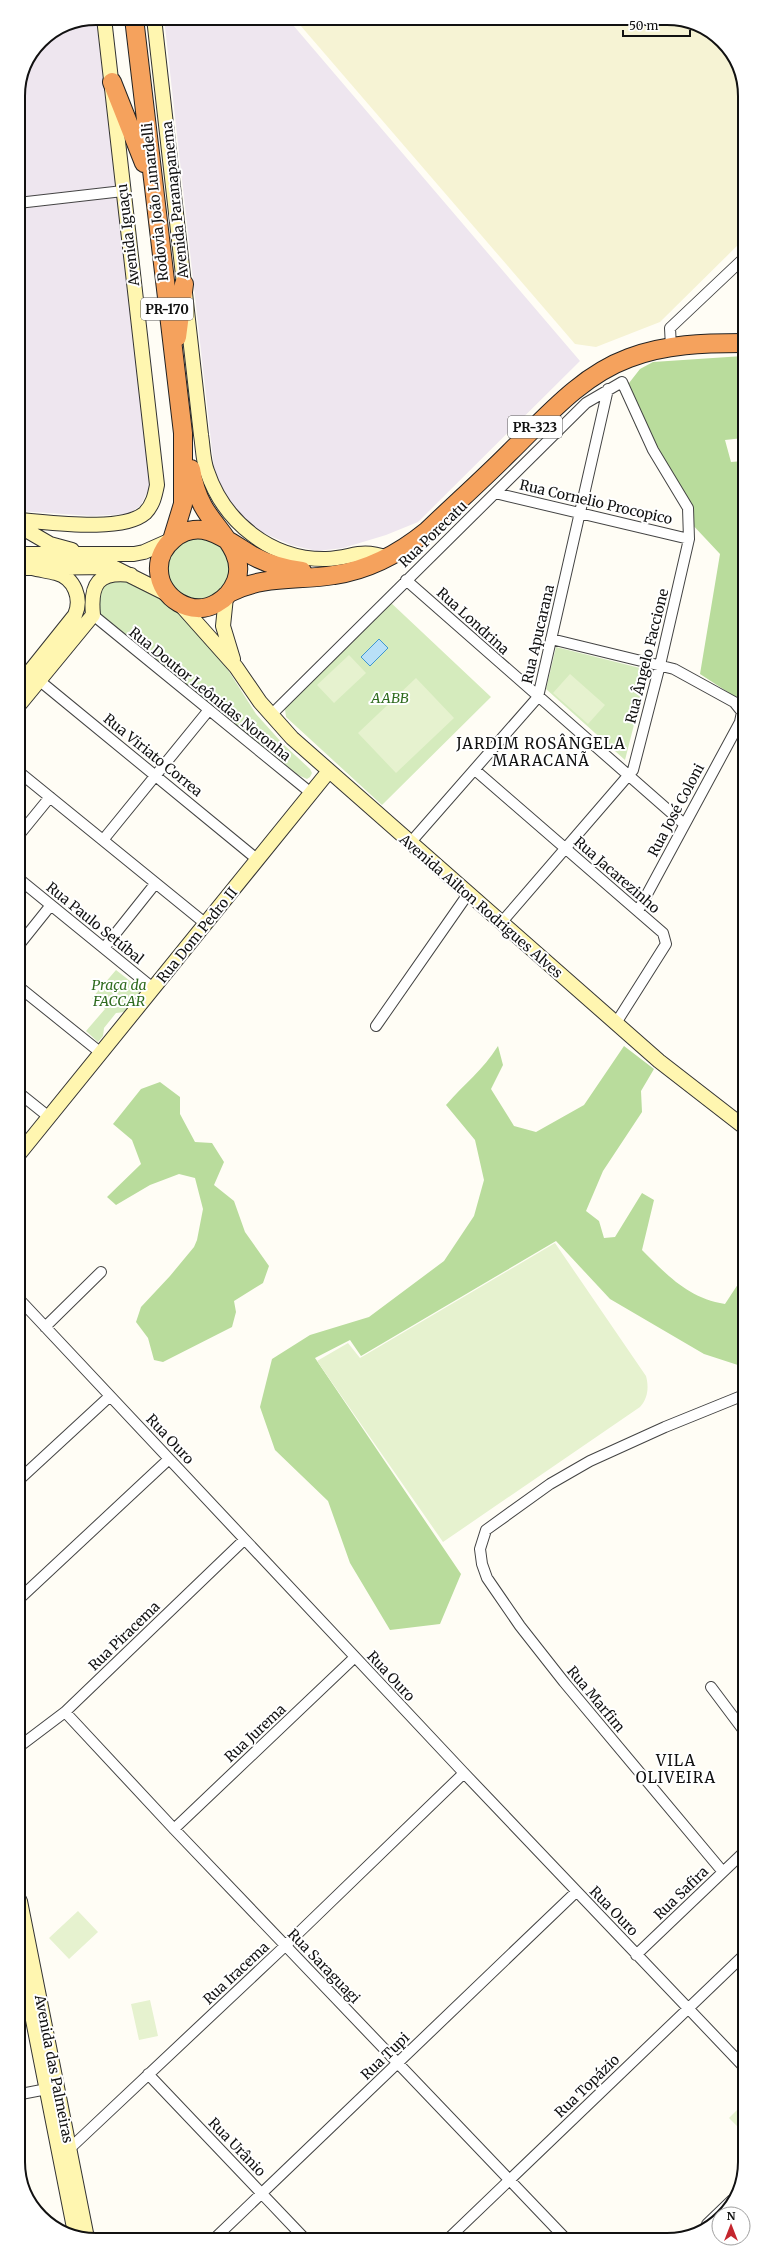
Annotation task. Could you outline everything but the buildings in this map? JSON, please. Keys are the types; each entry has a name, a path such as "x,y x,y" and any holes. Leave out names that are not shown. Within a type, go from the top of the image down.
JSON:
{"highway":[{"name":"Rodovia João Lunardelli","path":"135,25 183,433 197,495 203,508 226,540"},
{"path":"112,82 153,186"},
{"path":"174,362 184,284"},
{"name":"PR-323","path":"227,595 262,581 334,575 355,570 388,558 409,546 427,531 561,402 588,380 629,358 671,347 738,343"},
{"name":"Rodovia João Lunardelli","path":"172,540 183,504 183,433"},
{"path":"172,540 185,532 206,530 226,540"},
{"name":"PR-170","path":"172,540 163,551 159,566 159,577 174,599"},
{"name":"PR-323","path":"226,540 254,556 286,568 307,572 355,570"},
{"name":"PR-170","path":"226,540 236,555 238,567 237,577 227,595"},
{"path":"174,599 192,608 206,608 227,595"}],"street":[{"name":"Avenida Iguaçu","path":"25,520 118,524 138,518 146,512 154,497 156,476 105,25"},
{"name":"Avenida Paranapanema","path":"155,25 206,470 215,491 226,508 246,530 262,542 282,552 304,558 327,559 363,552 388,558"},
{"path":"25,202 123,191"},
{"path":"671,347 670,328 738,264"},
{"name":"Rua Porecatu","path":"271,715 586,403 622,382"},
{"name":"Rua Ângelo Faccione","path":"501,923 628,776 635,762 660,665 689,539 688,508 653,450 622,382"},
{"name":"Rua Apucarana","path":"410,843 538,697 608,389"},
{"name":"Rua Cornelio Procopico","path":"495,493 689,539"},
{"path":"25,529 50,544 90,554"},
{"path":"25,554 134,554 152,549 172,540"},
{"path":"25,568 113,567 131,575 174,599 236,667"},
{"path":"25,568 58,573 70,581 78,595 79,607 34,676 25,693"},
{"path":"25,681 34,676 93,615 92,592 97,582 110,574 131,575"},
{"name":"Rua Londrina","path":"406,580 684,824"},
{"path":"227,595 223,626 236,667"},
{"name":"Rua Doutor Leônidas Noronha","path":"93,615 208,711 311,793"},
{"path":"551,639 660,665"},
{"name":"Rua José Coloni","path":"660,665 674,670 734,702 738,707"},
{"name":"Avenida Ailton Rodrigues Alves","path":"236,667 252,692 292,738 684,1083 738,1123"},
{"name":"Rua Viriato Correa","path":"34,676 258,860"},
{"path":"103,840 208,711"},
{"name":"Rua José Coloni","path":"638,911 738,726"},
{"name":"Rua Jacarezinho","path":"475,770 663,933 666,944 616,1023"},
{"name":"Rua Dom Pedro II","path":"25,1147 329,771"},
{"path":"25,777 206,924"},
{"path":"25,828 50,797"},
{"name":"Rua Paulo Setúbal","path":"25,884 154,989"},
{"path":"104,948 156,884"},
{"path":"376,1026 468,894"},
{"path":"25,938 51,905"},
{"path":"25,992 100,1053"},
{"path":"25,1098 49,1117"},
{"path":"45,1327 101,1272"},
{"name":"Rua Ouro","path":"25,1305 576,1892 738,2061"},
{"path":"25,1474 110,1396"},
{"name":"Rua Marfim","path":"723,1872 564,1682 520,1626 484,1570 480,1549 486,1530 550,1484 590,1461 665,1427 738,1397"},
{"path":"25,1593 169,1459"},
{"name":"Rua Piracema","path":"25,1742 65,1712 244,1540"},
{"name":"Rua Jurema","path":"174,1829 355,1657"},
{"path":"711,1687 738,1723"},
{"name":"Rua Saraguagi","path":"65,1712 285,1946 560,2233"},
{"name":"Rua Iracema","path":"65,2153 285,1946 464,1773"},
{"name":"Rua Safira","path":"636,1955 738,1857"},
{"name":"Rua Tupi","path":"220,2233 576,1892"},
{"name":"Avenida das Palmeiras","path":"25,1932 51,2094"},
{"name":"Rua Topázio","path":"454,2233 738,1961"},
{"name":"Avenida das Palmeiras","path":"25,1977 51,2094 86,2232"},
{"name":"Rua Urânio","path":"148,2074 299,2233"},
{"path":"25,2094 51,2094"},
{"name":"Avenida das Palmeiras","path":"65,2153 75,2230"}],"shaded area":[{"path":"97,25 151,484 141,505 129,514 92,516 25,511 25,92 30,69 46,46 69,30 82,26"},
{"path":"165,25 293,25 580,361 418,522 386,535 343,548 317,551 291,545 259,531 233,508 215,477"},
{"path":"300,25 671,25 694,30 706,37 720,49 733,69 736,78 738,96 738,245 660,322 596,347 575,344"}],"green space":[{"path":"738,356 738,439 725,440 731,462 738,461 738,699 700,674 720,554 689,521 636,427 622,392 640,369 653,362"},
{"path":"206,536 227,551 231,576 216,597 191,601 170,587 165,561 180,540"},
{"path":"118,578 147,588 192,623 216,651 256,714 283,744 310,769 312,773 310,777 307,779 298,775 99,614 97,597 104,584"},
{"name":"AABB","path":"388,600 491,697 382,805 286,717 285,709 289,702"},
{"path":"556,647 648,670 625,760 546,689"},
{"path":"349,655 366,673 334,703 317,685"},
{"path":"570,674 605,705 588,724 553,693"},
{"path":"416,678 454,718 396,773 358,733"},
{"name":"Praça da FACCAR","path":"116,970 139,988 141,992 125,1012 116,1013 104,1028 103,1036 98,1042 86,1031 105,1009 92,998"},
{"path":"498,1046 503,1065 491,1089 514,1126 536,1132 584,1105 624,1046 654,1069 641,1091 642,1112 603,1171 586,1211 599,1221 604,1238 615,1237 642,1193 654,1200 642,1250 660,1268 689,1291 700,1297 725,1304 738,1284 738,1365 704,1354 610,1299 556,1241 361,1356 350,1340 315,1358 461,1574 440,1624 390,1630 350,1563 328,1501 275,1450 260,1407 272,1359 310,1335 369,1317 444,1261 474,1216 484,1180 475,1140 446,1105 480,1070"},
{"path":"160,1082 180,1097 180,1114 195,1142 212,1143 224,1162 214,1185 234,1201 245,1232 269,1266 263,1283 234,1301 236,1312 232,1327 163,1362 154,1360 148,1338 136,1322 141,1307 170,1276 194,1247 197,1240 203,1209 195,1178 179,1174 150,1185 116,1205 107,1197 141,1164 132,1140 113,1124 141,1089"},
{"path":"555,1243 646,1376 648,1388 646,1396 640,1407 443,1542 317,1361 348,1343 360,1358"},
{"path":"78,1911 98,1932 69,1959 49,1938"},
{"path":"150,2000 158,2036 139,2040 131,2004"},
{"path":"738,2109 738,2127 729,2118"}],"water":[{"path":"379,639 388,648 370,666 361,657"}],"district":[{"name":"JARDIM ROSÂNGELA MARACANÃ","path":"541,752"},
{"name":"VILA OLIVEIRA","path":"676,1768"}]}
